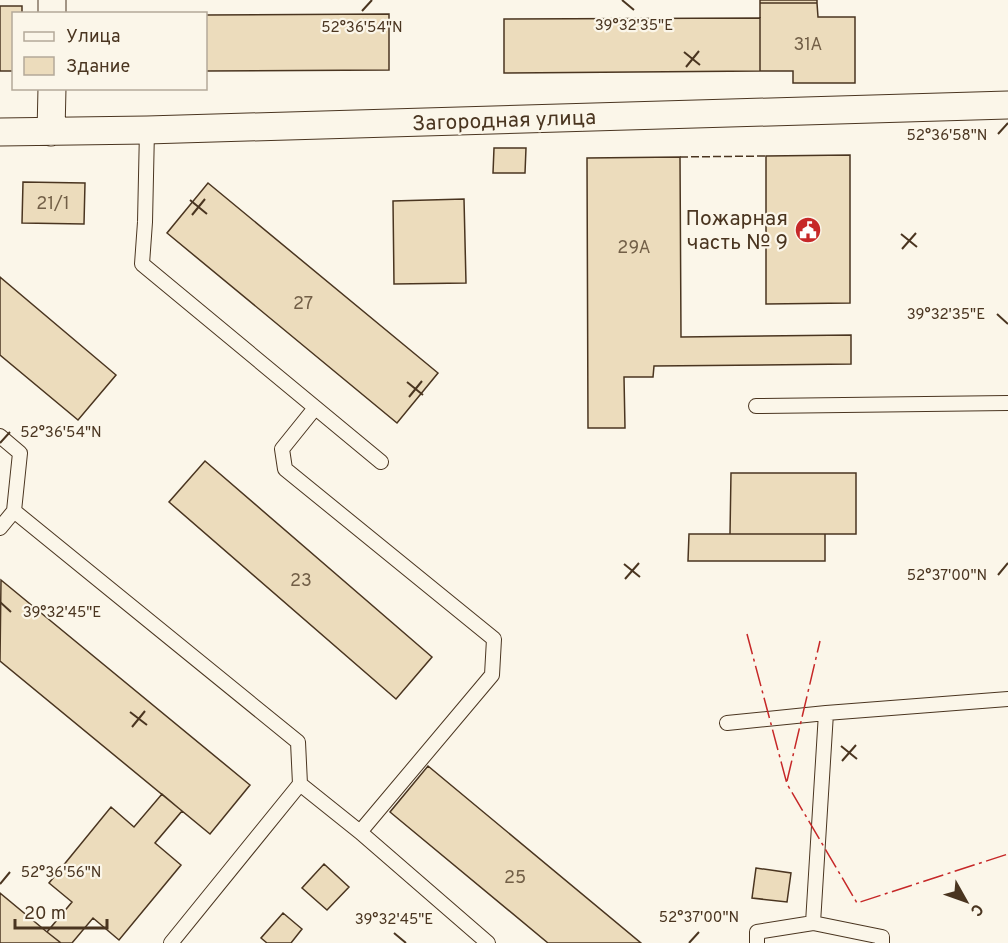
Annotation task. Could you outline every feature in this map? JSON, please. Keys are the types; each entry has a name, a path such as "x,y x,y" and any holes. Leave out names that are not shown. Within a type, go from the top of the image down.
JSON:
{"street":[{"path":"51,132 52,90"},
{"name":"Загородная улица","path":"0,132 147,130 1008,105"}],"lane":[{"path":"147,130 146,222 142,264 381,462"},
{"path":"756,406 1008,403"},
{"path":"315,408 282,449 285,469 494,639 492,675 360,832"},
{"path":"0,436 20,453 14,511 0,528"},
{"path":"14,511 298,742 300,784 171,943"},
{"path":"727,723 1008,699"},
{"path":"813,923 826,713"},
{"path":"300,784 360,832 488,943"},
{"path":"757,943 757,932 813,923 882,937 882,943"}],"building":[{"path":"760,0 817,0 817,3 760,3"},
{"path":"760,3 817,3 818,17 855,17 855,83 793,83 793,71 760,71"},
{"path":"0,6 22,6 22,12 12,12 12,71 0,71"},
{"path":"389,14 389,70 207,71 207,15"},
{"path":"760,18 760,71 504,73 504,19"},
{"path":"494,148 526,148 525,173 493,173"},
{"name":"Пожарная часть № 9","path":"850,155 850,303 766,304 766,156"},
{"path":"680,157 681,337 851,335 851,364 654,366 653,377 624,377 625,428 588,428 587,158"},
{"path":"23,182 85,183 84,224 22,223"},
{"path":"208,183 438,373 397,423 167,233"},
{"path":"464,199 466,283 394,284 393,201"},
{"path":"0,277 116,375 78,420 0,355"},
{"path":"205,461 432,657 396,699 169,502"},
{"path":"731,473 856,473 856,534 730,534"},
{"path":"689,534 825,534 825,561 688,561"},
{"path":"1,580 250,785 210,834 0,661"},
{"path":"428,766 641,943 548,943 390,812"},
{"path":"162,794 182,811 155,843 181,865 119,940 93,918 72,943 61,943 47,932 72,902 49,883 111,807 134,827"},
{"path":"324,864 349,887 327,910 302,888"},
{"path":"756,868 791,873 787,902 752,898"},
{"path":"0,893 47,932 61,943 0,943"},
{"path":"283,913 302,929 291,943 267,943 261,938"}],"fence":[{"path":"680,157 766,156"}],"power":[{"path":"747,634 787,784 857,903 1008,854"},
{"path":"787,781 820,641"}],"place":[{"name":"Пожарная часть № 9","path":"808,230"}]}
